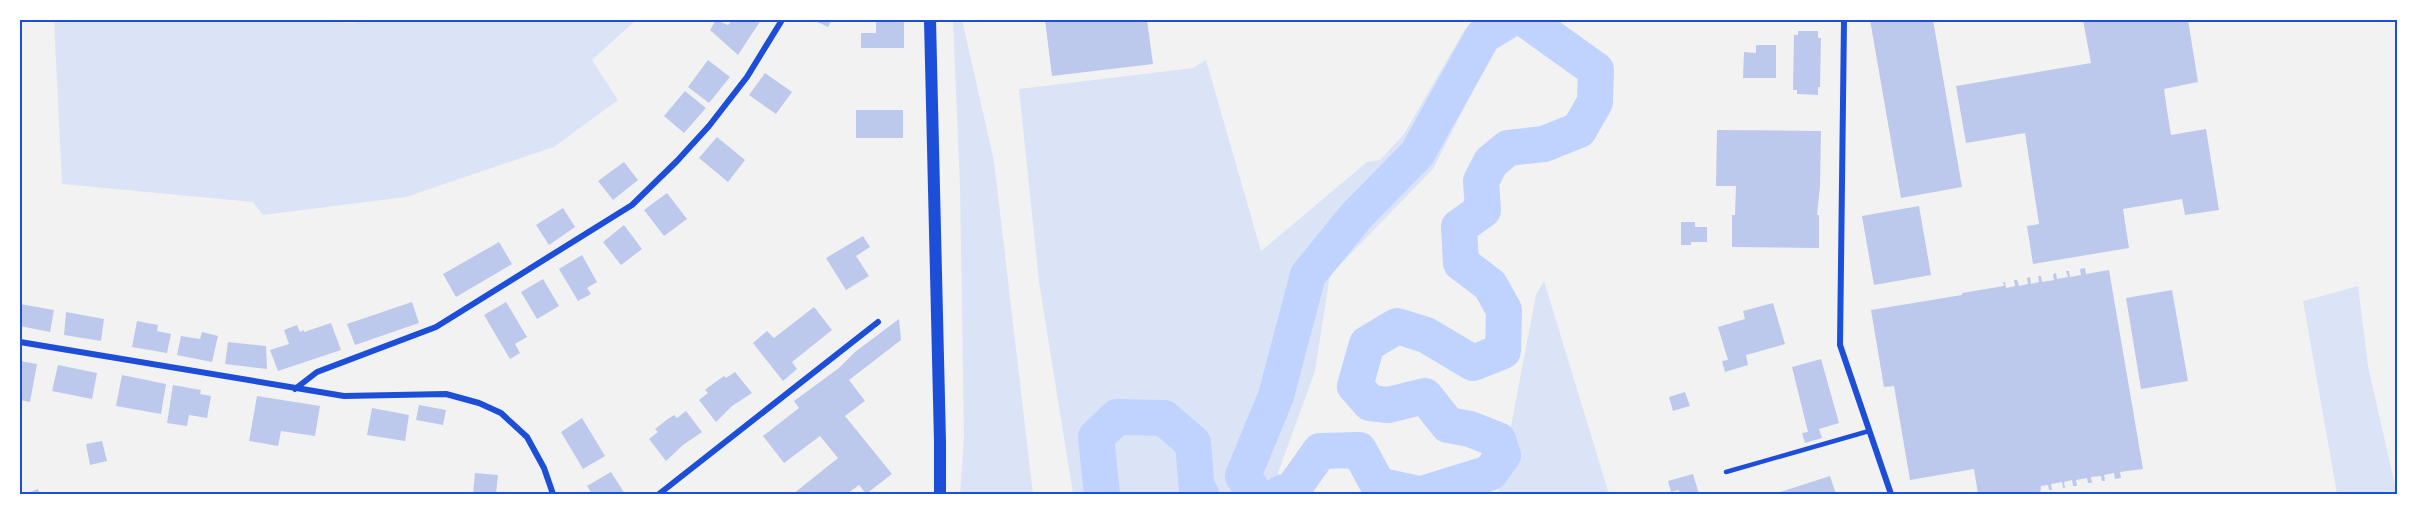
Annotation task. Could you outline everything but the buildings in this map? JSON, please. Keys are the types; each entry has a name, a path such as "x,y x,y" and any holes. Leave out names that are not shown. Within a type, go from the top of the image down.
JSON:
{"main road":[{"path":"930,20 940,495"}],"street":[{"path":"295,389 317,372 436,327 632,205 677,162 709,126 747,77 782,20"},
{"path":"1844,20 1840,345 1891,495"},
{"path":"659,495 878,322"},
{"path":"20,342 344,396 446,394 479,403 501,413 527,437 544,468 553,495"}],"lane":[{"path":"1726,472 1869,431"}],"shaded area":[{"path":"54,20 329,20 356,24 342,20 636,20 592,60 618,100 554,147 406,197 263,215 253,202 62,184"},
{"path":"953,20 962,20 994,161 1033,494 960,494 964,438 960,187"},
{"path":"1481,20 1544,20 1494,49 1433,169 1330,275 1315,371 1278,473 1290,494 1073,494 1039,282 1019,89 1193,68 1206,60 1261,251 1367,162 1380,160 1404,134 1465,29"},
{"path":"1544,281 1609,494 1498,494 1536,295"},
{"path":"2358,286 2368,366 2397,494 2337,494 2303,301"}],"waterway":[{"path":"1255,494 1243,476 1276,396 1308,275 1357,215 1417,154 1483,36 1509,20"},
{"path":"1422,494 1490,473 1503,455 1498,440 1470,429 1448,425 1425,396 1388,405 1370,403 1355,386 1367,344 1397,326 1426,335 1473,363 1503,351 1504,310 1490,285 1461,263 1459,227 1483,210 1481,181 1491,162 1508,148 1544,144 1579,130 1595,102 1596,70 1526,20"},
{"path":"1102,494 1096,437 1117,417 1164,418 1193,443 1197,491 1201,494"},
{"path":"1279,494 1293,489 1320,451 1359,450 1378,485 1419,494"}]}
